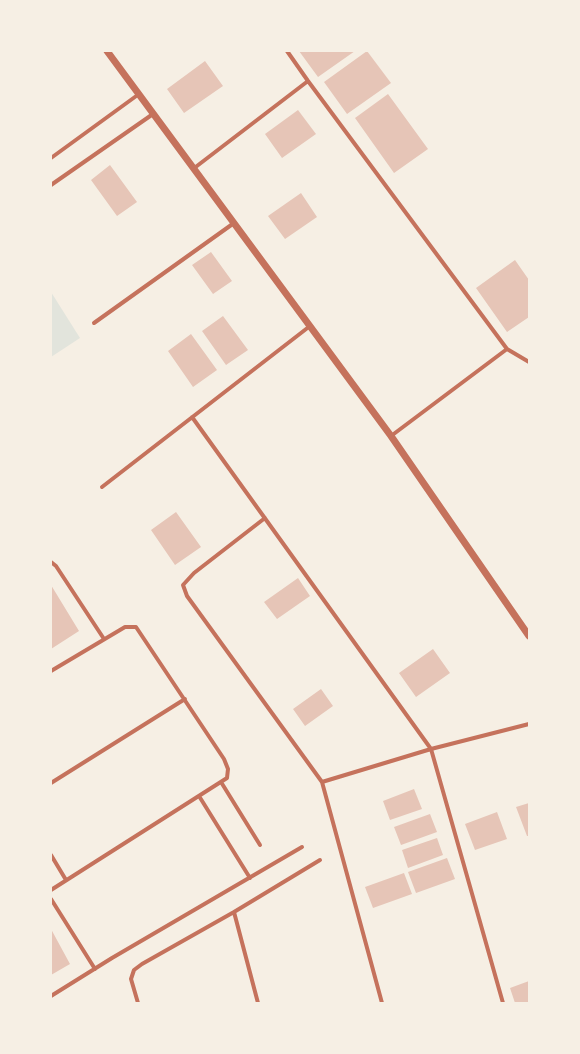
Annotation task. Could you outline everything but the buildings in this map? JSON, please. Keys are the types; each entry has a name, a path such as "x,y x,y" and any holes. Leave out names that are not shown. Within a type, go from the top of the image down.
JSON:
{"street":[{"path":"107,51 391,436 529,636"},
{"path":"287,51 507,349 529,362"},
{"path":"193,169 308,81"},
{"path":"51,158 139,94"},
{"path":"51,185 152,114"},
{"path":"94,323 234,223"},
{"path":"102,487 310,325"},
{"path":"391,436 507,349"},
{"path":"192,417 431,749 503,1003"},
{"path":"265,518 194,573 183,585 187,596 322,782 382,1003"},
{"path":"51,562 56,566 104,639"},
{"path":"51,671 126,627 136,627 224,758 228,769 227,778 51,890"},
{"path":"51,783 185,699"},
{"path":"322,782 431,749 529,724"},
{"path":"221,782 260,845"},
{"path":"200,796 250,878"},
{"path":"51,996 302,847"},
{"path":"51,855 66,880"},
{"path":"138,1003 131,979 134,970 320,860"},
{"path":"51,899 95,969"},
{"path":"234,912 258,1003"}],"shaded area":[{"path":"51,292 80,338 51,357"}]}
